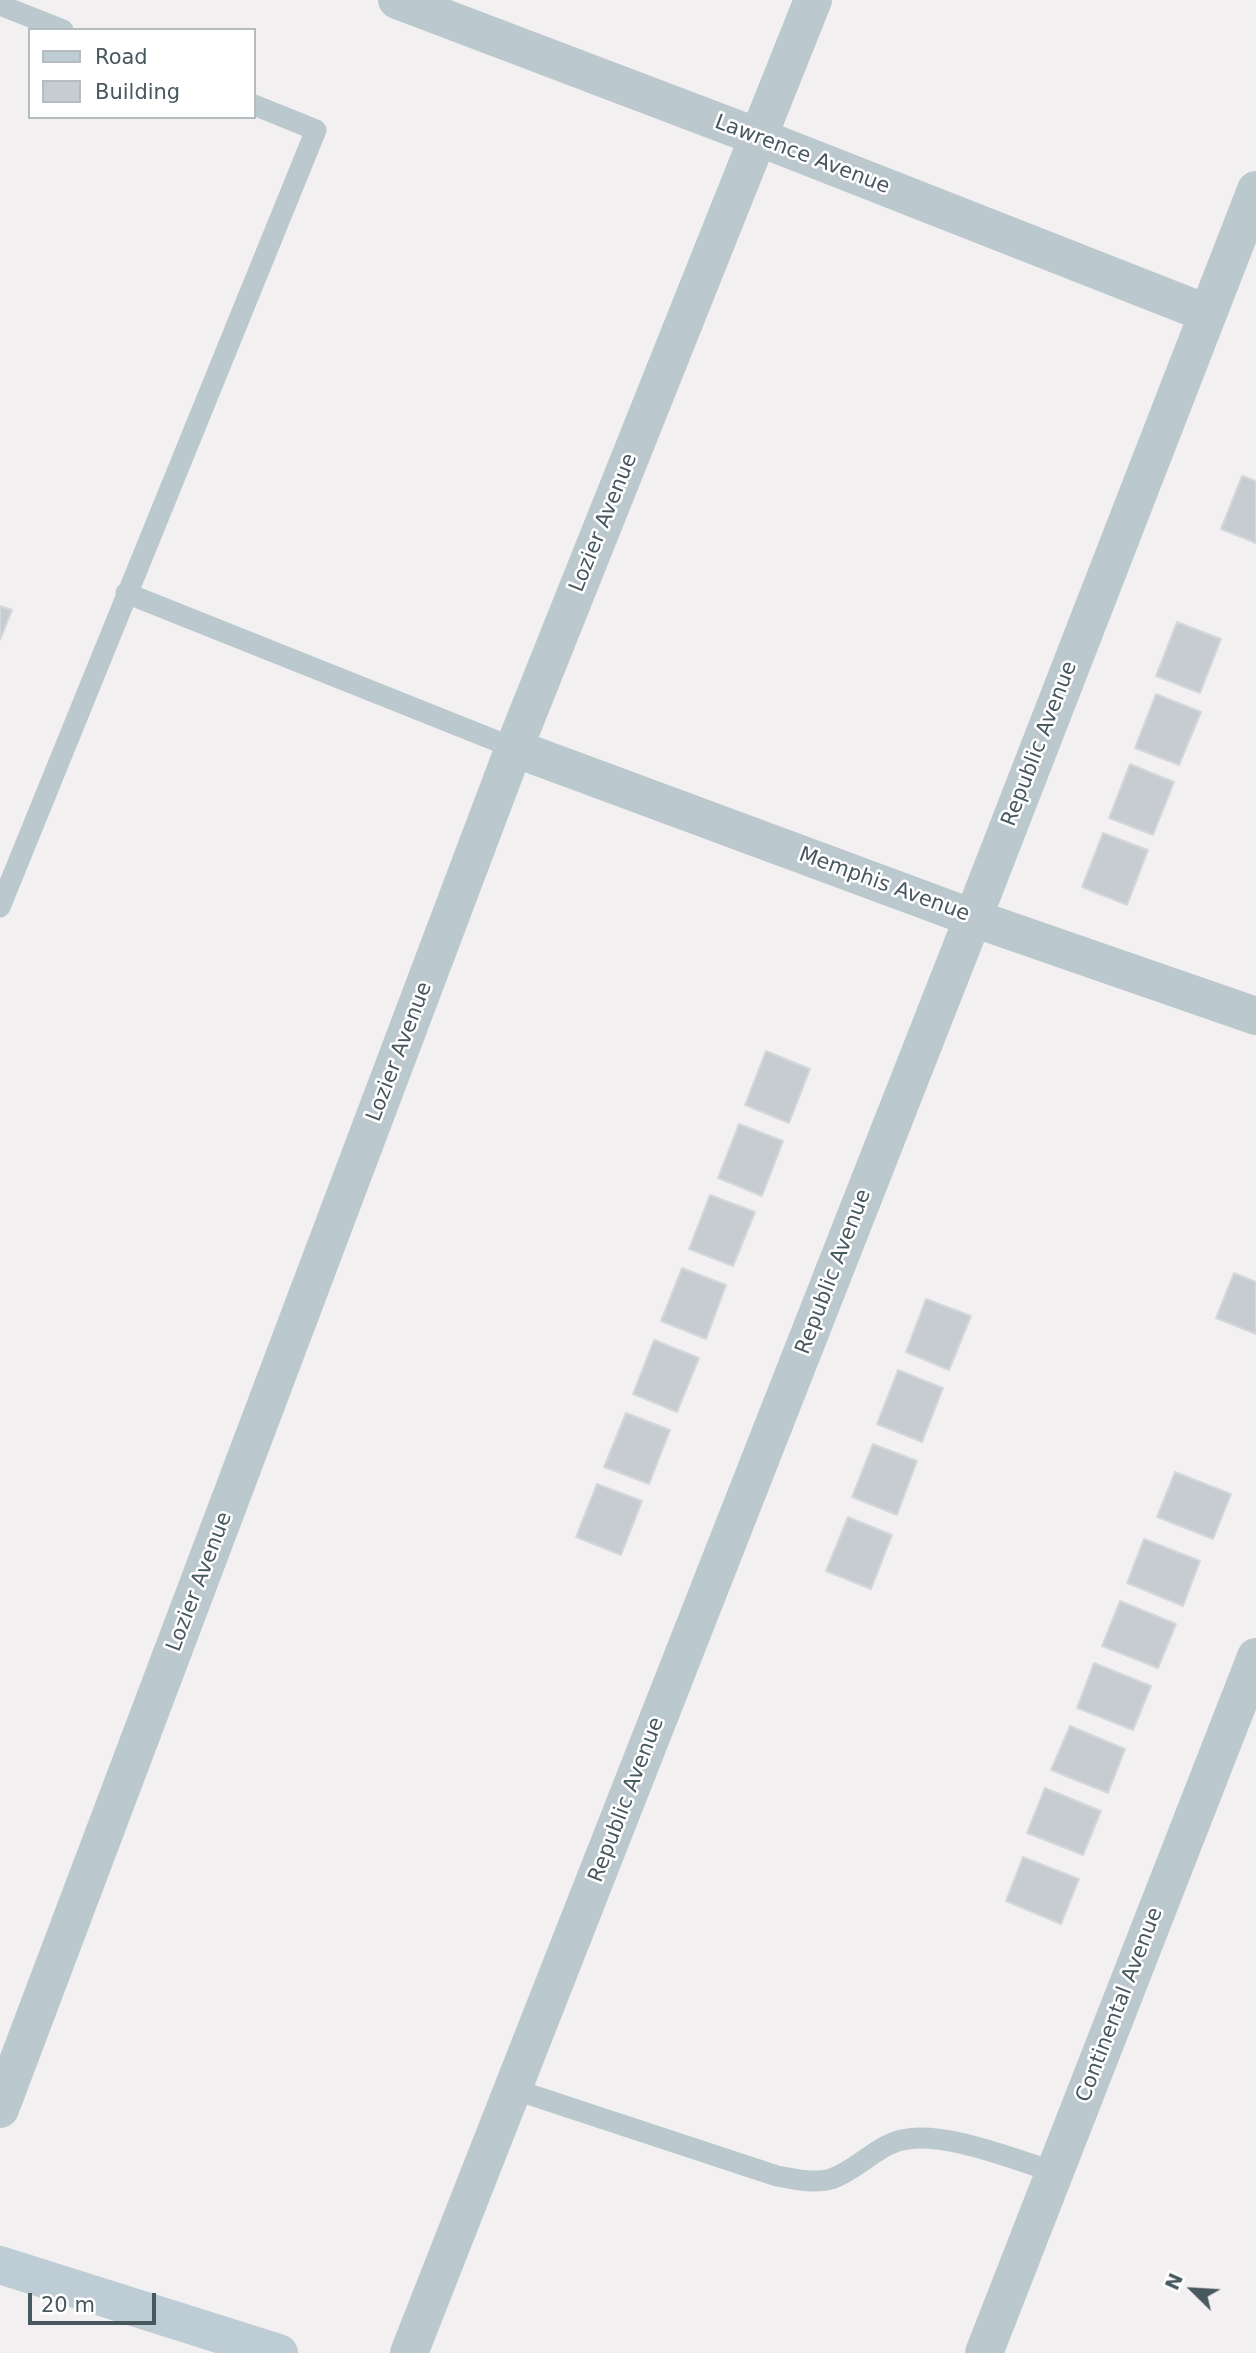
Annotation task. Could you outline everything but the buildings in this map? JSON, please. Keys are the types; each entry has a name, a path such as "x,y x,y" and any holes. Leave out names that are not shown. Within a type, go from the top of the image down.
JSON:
{"street":[{"name":"Lawrence Avenue","path":"397,0 758,137 1206,313"},
{"name":"Lozier Avenue","path":"0,2109 514,748 813,0"},
{"name":"Republic Avenue","path":"409,2353 1256,190"},
{"name":"Memphis Avenue","path":"514,748 973,918 1256,1016"},
{"name":"Continental Avenue","path":"984,2353 1256,1657"},
{"path":"0,2265 206,2342 279,2353"}],"lane":[{"path":"0,5 58,28"},
{"path":"0,907 316,130 256,106"},
{"path":"126,593 514,748"},
{"path":"513,2089 777,2176 804,2181 830,2179 879,2150 902,2140 923,2138 960,2144 1055,2172"}]}
